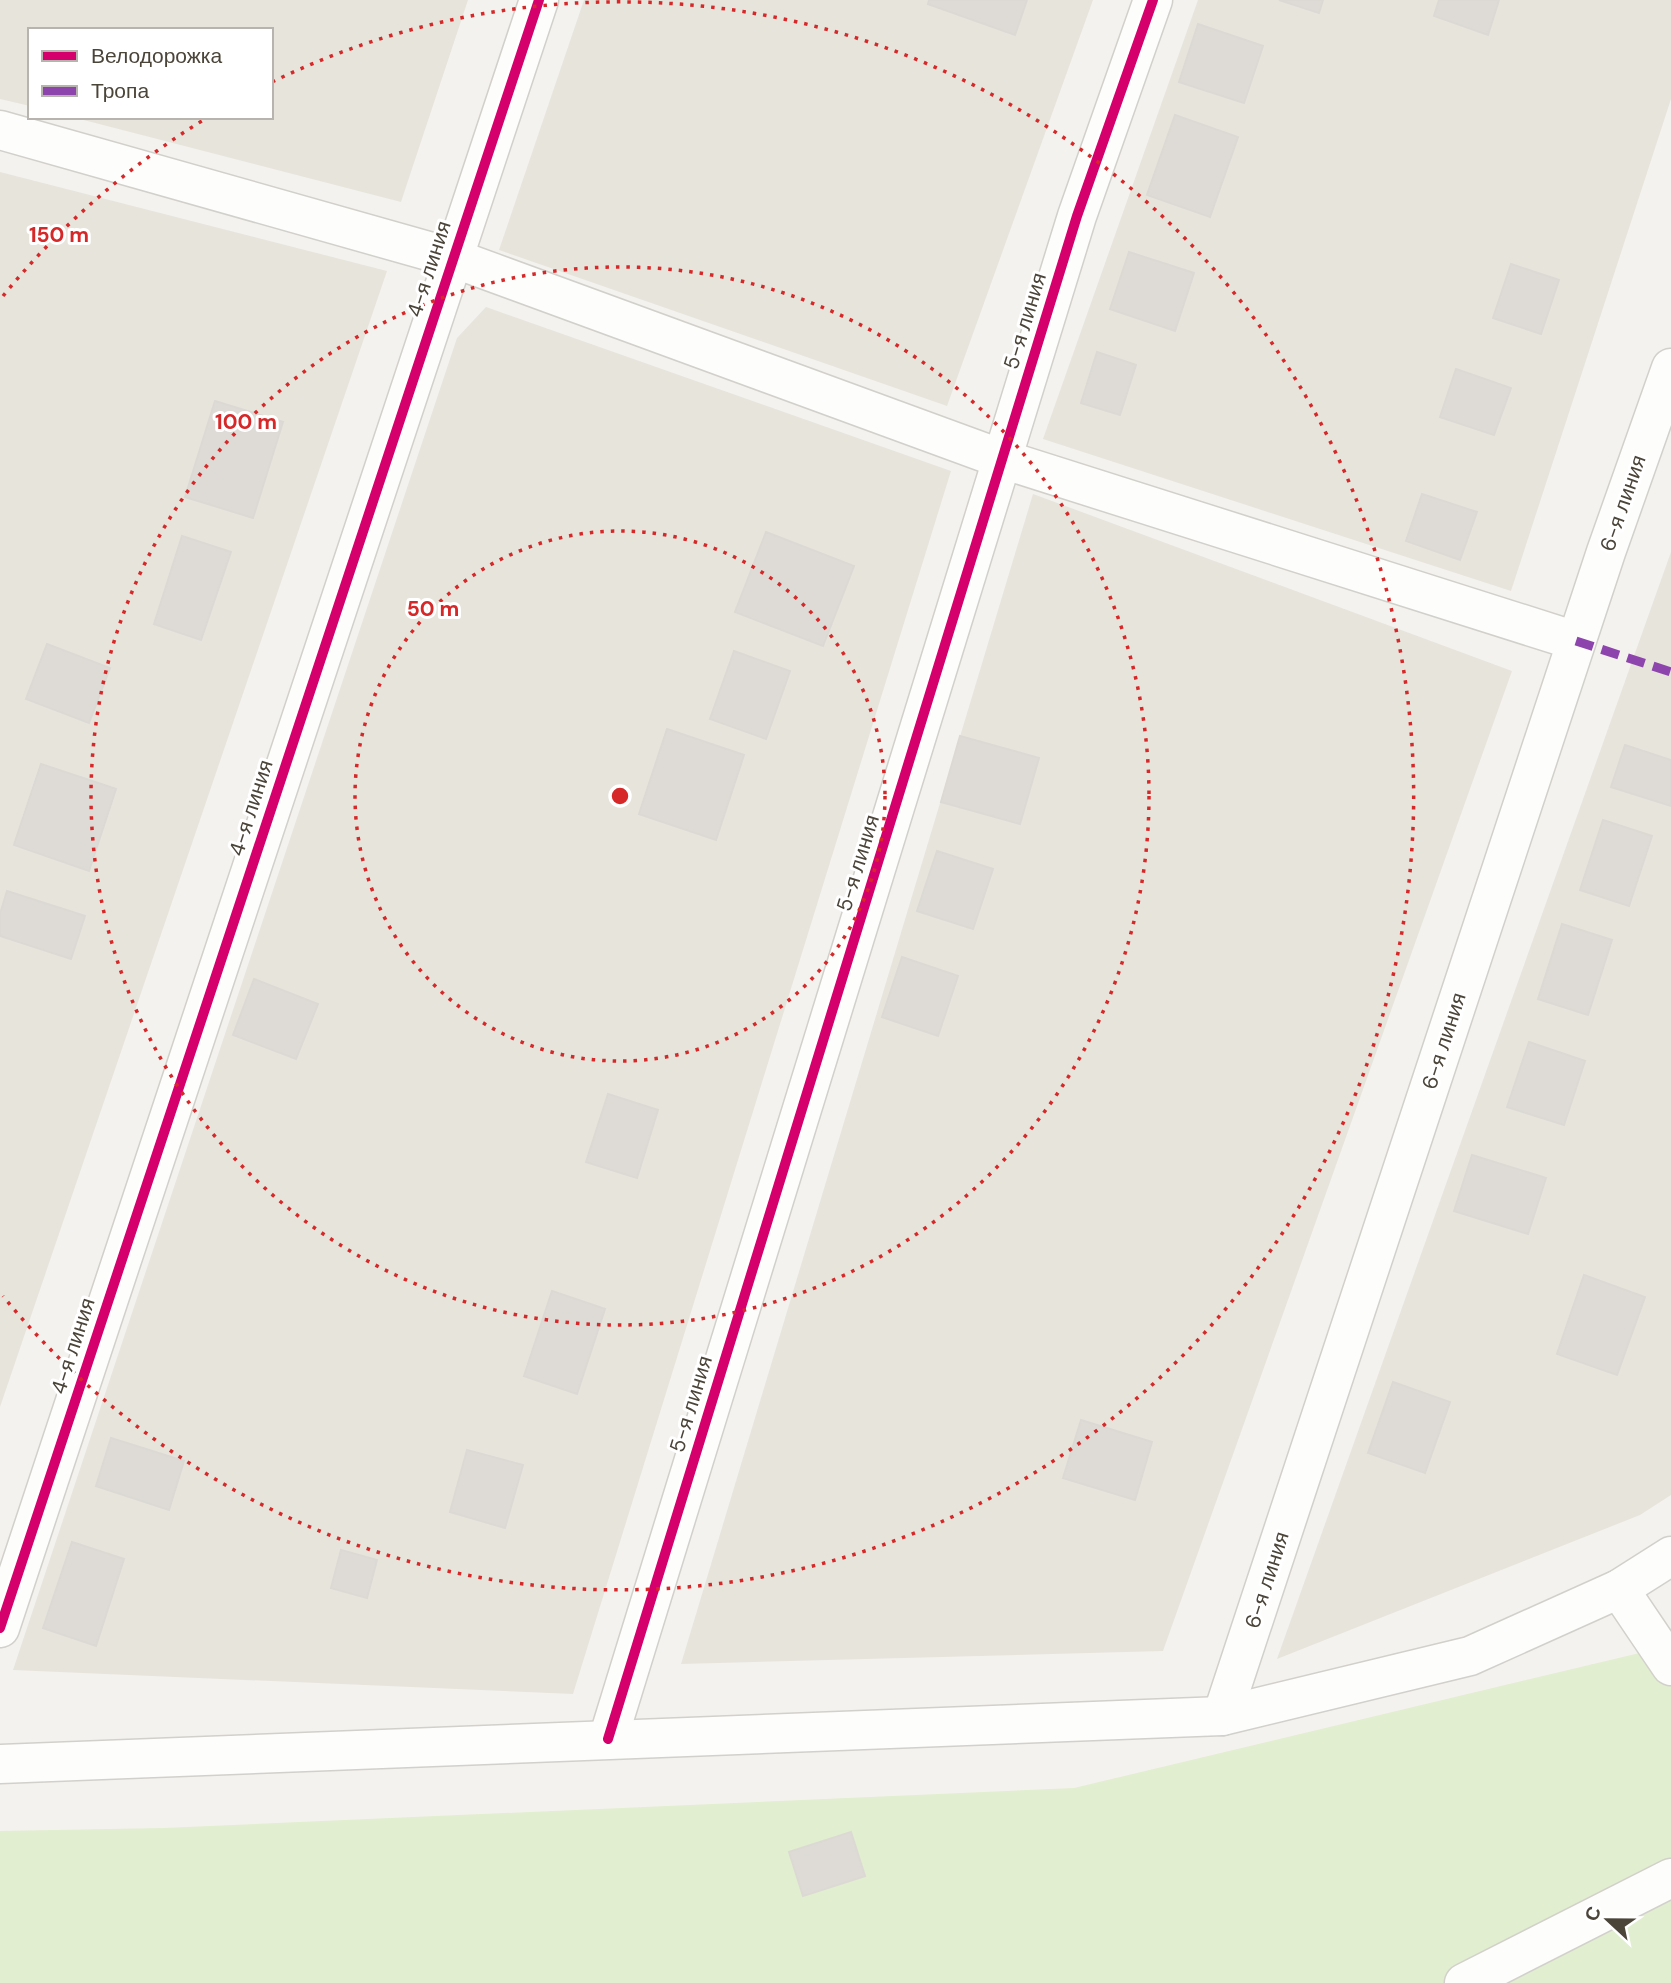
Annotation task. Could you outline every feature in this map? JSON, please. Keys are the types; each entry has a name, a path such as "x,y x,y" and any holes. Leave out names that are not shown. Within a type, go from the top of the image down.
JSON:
{"street":[{"name":"4-я линия","path":"0,1628 539,0"},
{"name":"5-я линия","path":"608,1739 1077,216 1153,0"},
{"path":"0,130 453,258 1002,459 1576,641"},
{"name":"6-я линия","path":"1222,1716 1576,641 1671,368"},
{"path":"0,1764 1222,1716 1470,1656 1619,1589 1671,1556"},
{"path":"1619,1589 1671,1666"},
{"path":"1464,1983 1671,1878"}],"shaded area":[{"path":"0,0 468,0 401,202 80,119 273,119 273,28 28,28 28,106 0,99"},
{"path":"584,0 1093,0 947,406 499,250"},
{"path":"1198,0 1671,0 1671,99 1511,591 1043,439"},
{"path":"0,172 387,271 0,1407"},
{"path":"486,307 951,471 573,1694 13,1670 457,338"},
{"path":"1033,494 1512,671 1163,1651 681,1664"},
{"path":"1671,552 1671,1495 1640,1515 1277,1659"}],"green space":[{"path":"1671,1635 1671,1983 0,1983 0,1831 164,1828 1074,1788 1648,1651"}],"building":[{"path":"929,0 1027,0 1015,35 928,4"},
{"path":"1279,0 1323,0 1319,13"},
{"path":"1439,0 1499,0 1488,35 1434,16"},
{"path":"1198,24 1263,46 1244,103 1179,82"},
{"path":"1175,115 1238,137 1210,217 1147,195"},
{"path":"1129,252 1194,273 1175,331 1110,309"},
{"path":"1511,264 1559,280 1541,334 1493,318"},
{"path":"1097,352 1136,365 1120,415 1081,403"},
{"path":"1456,369 1511,388 1494,435 1440,417"},
{"path":"215,401 283,422 253,518 185,497"},
{"path":"1422,494 1477,512 1460,560 1406,541"},
{"path":"766,532 854,566 823,646 735,612"},
{"path":"182,536 231,552 201,640 154,624"},
{"path":"47,644 110,668 89,723 26,699"},
{"path":"734,651 790,671 766,739 710,719"},
{"path":"667,729 744,755 716,840 639,814"},
{"path":"960,736 1039,758 1020,824 941,802"},
{"path":"1625,745 1671,760 1671,806 1611,787"},
{"path":"41,764 116,789 89,871 14,845"},
{"path":"1603,820 1652,836 1629,906 1580,890"},
{"path":"937,851 993,869 973,929 917,911"},
{"path":"7,891 85,916 71,959 0,936 0,914"},
{"path":"1562,924 1612,940 1588,1015 1538,999"},
{"path":"902,957 958,976 938,1036 882,1017"},
{"path":"254,979 318,1004 296,1059 233,1035"},
{"path":"1529,1042 1585,1061 1564,1125 1507,1107"},
{"path":"608,1094 658,1110 637,1178 586,1162"},
{"path":"1472,1155 1546,1178 1528,1234 1454,1211"},
{"path":"1584,1275 1645,1297 1617,1375 1557,1354"},
{"path":"552,1291 605,1309 577,1394 524,1376"},
{"path":"1393,1382 1450,1402 1425,1473 1368,1453"},
{"path":"1081,1420 1152,1442 1135,1500 1063,1478"},
{"path":"111,1438 184,1461 169,1510 96,1486"},
{"path":"467,1450 523,1465 505,1528 450,1512"},
{"path":"72,1542 124,1559 96,1646 43,1628"},
{"path":"341,1550 377,1560 367,1598 331,1588"},
{"path":"851,1832 865,1876 803,1896 789,1852"}],"marked path":[{"path":"1576,641 1671,672"}],"cycle path":[{"path":"0,1628 539,0"},
{"path":"608,1739 1077,216 1153,0"}]}
